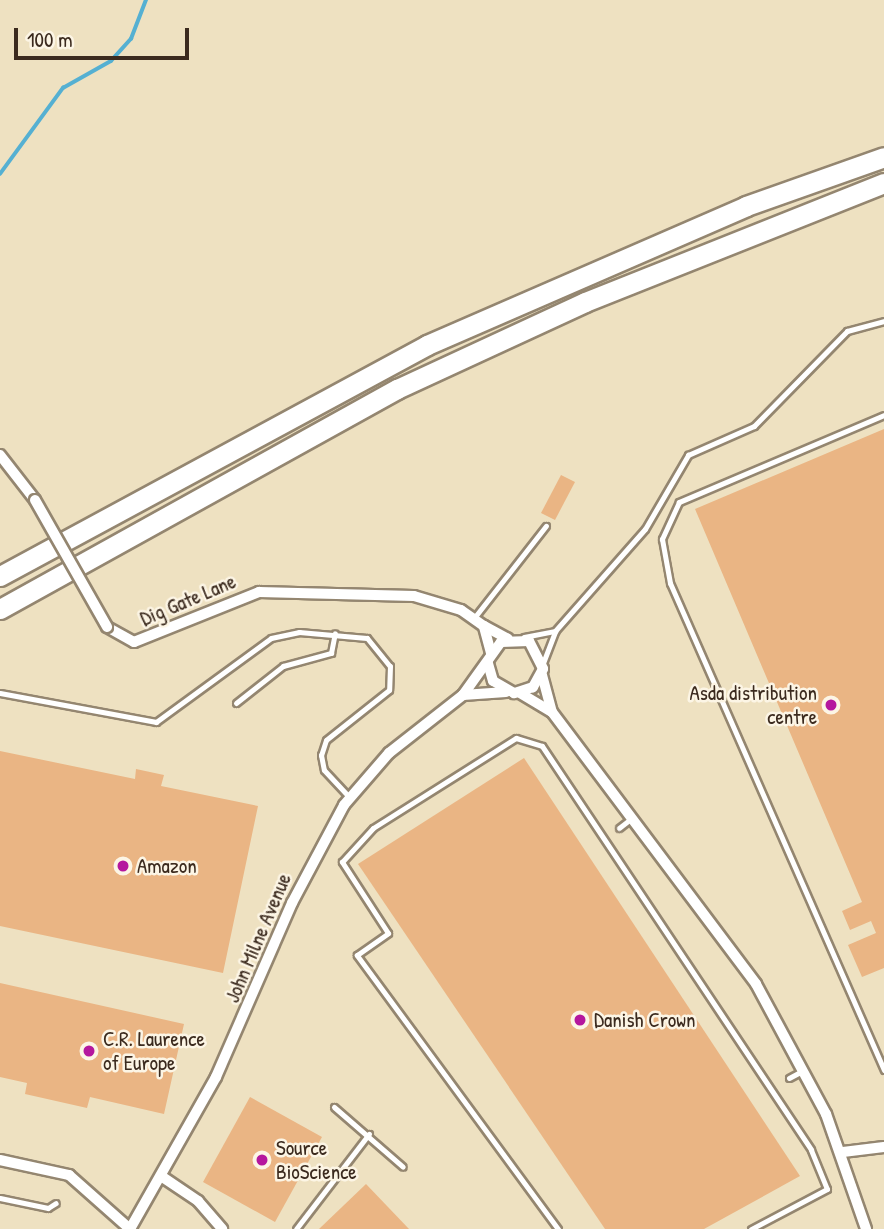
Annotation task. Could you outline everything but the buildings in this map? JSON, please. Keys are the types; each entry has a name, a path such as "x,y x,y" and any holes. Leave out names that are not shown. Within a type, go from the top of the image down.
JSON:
{"highway":[{"path":"0,576 427,345 746,206 884,157"},
{"path":"0,615 397,388 585,302 884,183"},
{"path":"0,609 55,583"}],"street":[{"name":"Dig Gate Lane","path":"0,455 35,500 107,627 134,642 259,592 414,596 474,618 484,626 514,638"},
{"path":"484,626 493,681 507,692"},
{"path":"489,658 514,638 536,647 552,712"},
{"name":"John Milne Avenue","path":"130,1229 235,1038 320,845 350,798 389,753 463,695 489,658"},
{"path":"520,693 542,669"},
{"path":"463,695 520,693 552,712 632,818 756,984 804,1070 843,1152 866,1229"},
{"path":"843,1152 884,1147"},
{"path":"0,1160 80,1181 130,1229"},
{"path":"161,1176 198,1201 222,1229"}],"lane":[{"path":"542,669 555,631 645,529 688,455 754,426 847,331 884,321"},
{"path":"884,415 679,502 662,539 670,583 884,1070"},
{"path":"474,618 546,526"},
{"path":"514,638 555,631"},
{"path":"1,693 156,722 271,638 335,633 378,645 392,678 383,698 323,745 324,770 350,798"},
{"path":"236,703 283,666 331,653 335,633"},
{"path":"558,1229 357,955 388,933 342,862 373,828 516,738 542,746 811,1150 827,1189 751,1229"},
{"path":"619,828 632,818"},
{"path":"789,1078 804,1070"},
{"path":"334,1107 369,1134 403,1167"},
{"path":"296,1229 369,1134"},
{"path":"0,1198 48,1208 56,1203"}],"waterway":[{"path":"0,174 63,88 111,61 131,39 146,0"}],"place":[{"name":"Asda distribution centre","path":"831,705"},
{"name":"Amazon","path":"123,866"},
{"name":"Danish Crown","path":"580,1020"},
{"name":"C.R. Laurence of Europe","path":"89,1051"},
{"name":"Source BioScience","path":"262,1160"}]}
